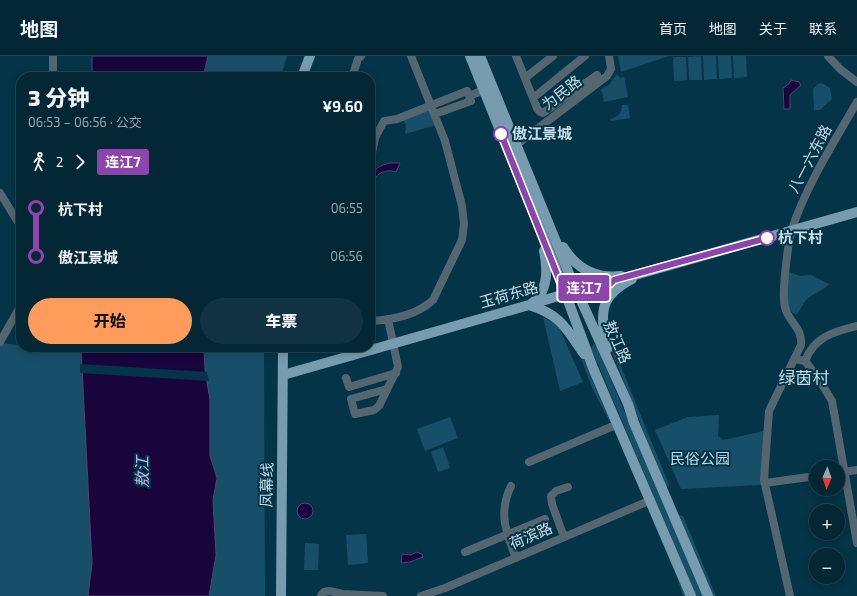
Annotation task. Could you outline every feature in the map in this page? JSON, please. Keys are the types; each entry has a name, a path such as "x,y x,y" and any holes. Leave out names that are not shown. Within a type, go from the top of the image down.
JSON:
{"main road":[{"path":"304,72 310,56"},
{"name":"敖江路","path":"470,56 593,368 691,596"},
{"name":"敖江路","path":"480,56 550,228 599,341 610,362 708,596"},
{"path":"550,228 576,264 601,280 646,271 857,212"},
{"path":"540,232 547,264 546,275 543,290 529,305 550,313 561,321 593,368"},
{"path":"610,362 602,322 604,305 612,293 624,283 646,271"},
{"name":"玉荷东路","path":"375,348 529,305 577,290 601,280"},
{"path":"584,345 587,337 591,335 599,341"},
{"name":"凤幕线","path":"281,596 283,352"},
{"name":"玉荷东路","path":"283,375 362,352"}],"street":[{"path":"53,56 54,72"},
{"path":"354,72 358,59 361,56"},
{"path":"375,320 388,319 418,311 433,300 462,240 464,224 462,206 445,141 412,56"},
{"path":"525,78 553,56"},
{"path":"571,56 574,66"},
{"path":"534,98 585,56"},
{"name":"为民路","path":"516,145 607,76 611,68 609,56"},
{"path":"828,56 840,69 857,82"},
{"path":"519,57 525,78 540,112 543,113 597,75"},
{"path":"470,96 484,90"},
{"path":"375,138 384,121 397,119 467,91 471,101 435,114"},
{"name":"八一六东路","path":"795,359 802,340 797,328 784,310 791,231 810,186 857,102"},
{"path":"0,193 16,219"},
{"path":"0,342 16,313"},
{"path":"387,389 351,399 355,414 374,410 379,406 396,373 398,367 388,319"},
{"path":"805,362 812,346 834,332 857,326"},
{"path":"790,596 765,483 769,411 795,359 805,362 820,381 832,402 840,460"},
{"path":"346,378 349,387 396,373"},
{"path":"373,380 376,392"},
{"path":"529,462 618,424"},
{"path":"845,472 857,470"},
{"path":"765,483 809,477"},
{"path":"512,486 503,513 507,534 516,558"},
{"path":"564,538 552,504 552,496 556,491 568,487"},
{"path":"845,487 857,543"},
{"name":"荷滨路","path":"421,596 564,538 651,500"},
{"path":"465,552 544,519"},
{"path":"321,596 326,591 341,595 384,596"}],"green space":[{"path":"208,56 287,56 282,72 204,72"},
{"path":"618,56 669,56 621,72"},
{"path":"701,56 702,80 689,80 688,57"},
{"path":"703,56 716,56 717,79 704,80"},
{"path":"718,56 731,56 732,78 719,79"},
{"path":"733,56 746,56 747,77 734,78"},
{"path":"673,57 686,57 687,80 674,81"},
{"path":"617,74 620,78 624,77 628,97 604,102 601,89 609,85"},
{"path":"822,83 830,88 832,99 820,110 814,110 813,89 818,84"},
{"path":"622,105 628,105 630,118 611,121 610,119 617,116 620,112"},
{"path":"429,108 436,125 405,134 406,125 403,120"},
{"path":"789,272 800,276 811,275 829,284 807,299 796,315 789,307 786,296"},
{"path":"543,317 558,325 583,382 560,391"},
{"path":"610,341 669,487 665,485 608,342"},
{"path":"0,343 16,345 16,352 81,352 92,563 88,596 0,596"},
{"path":"594,344 597,347 703,596 696,596 591,348"},
{"path":"204,352 264,352 265,596 209,596 216,555 213,500 217,478 210,456 210,400 205,370"},
{"path":"579,353 581,353 611,423 593,390"},
{"name":"民俗公园","path":"719,415 718,436 723,440 764,431 761,485 681,489 655,430 688,417"},
{"path":"450,417 458,438 425,451 417,429"},
{"path":"443,447 450,468 438,472 431,452"},
{"path":"649,512 686,596 683,596 678,580"},
{"path":"679,515 683,516 716,596 712,596"},
{"path":"366,534 368,563 348,565 346,535"},
{"path":"305,543 319,544 318,570 304,570"}],"water":[{"path":"92,56 208,56 204,72 92,72"},
{"path":"791,80 799,82 801,85 790,95 790,109 784,109 783,88 789,84"},
{"path":"390,163 400,163 396,172 383,172 375,178 375,170"},
{"name":"敖江","path":"81,352 204,352 205,370 210,400 210,456 217,478 213,500 216,555 209,596 88,596 92,563"},
{"path":"305,503 311,505 313,511 311,517 305,519 299,517 297,511 299,505"},
{"path":"416,552 422,554 423,557 410,562 401,563 402,554 411,555"}],"pier":[{"path":"80,364 207,372 209,381 80,373"}],"bus line":[{"name":"连江7","path":"501,134 565,294 600,283 610,284 614,280 767,238"}],"place":[{"name":"傲江景城","path":"501,134"},
{"name":"杭下村","path":"767,238"}],"district":[{"name":"绿茵村","path":"804,378"}]}
